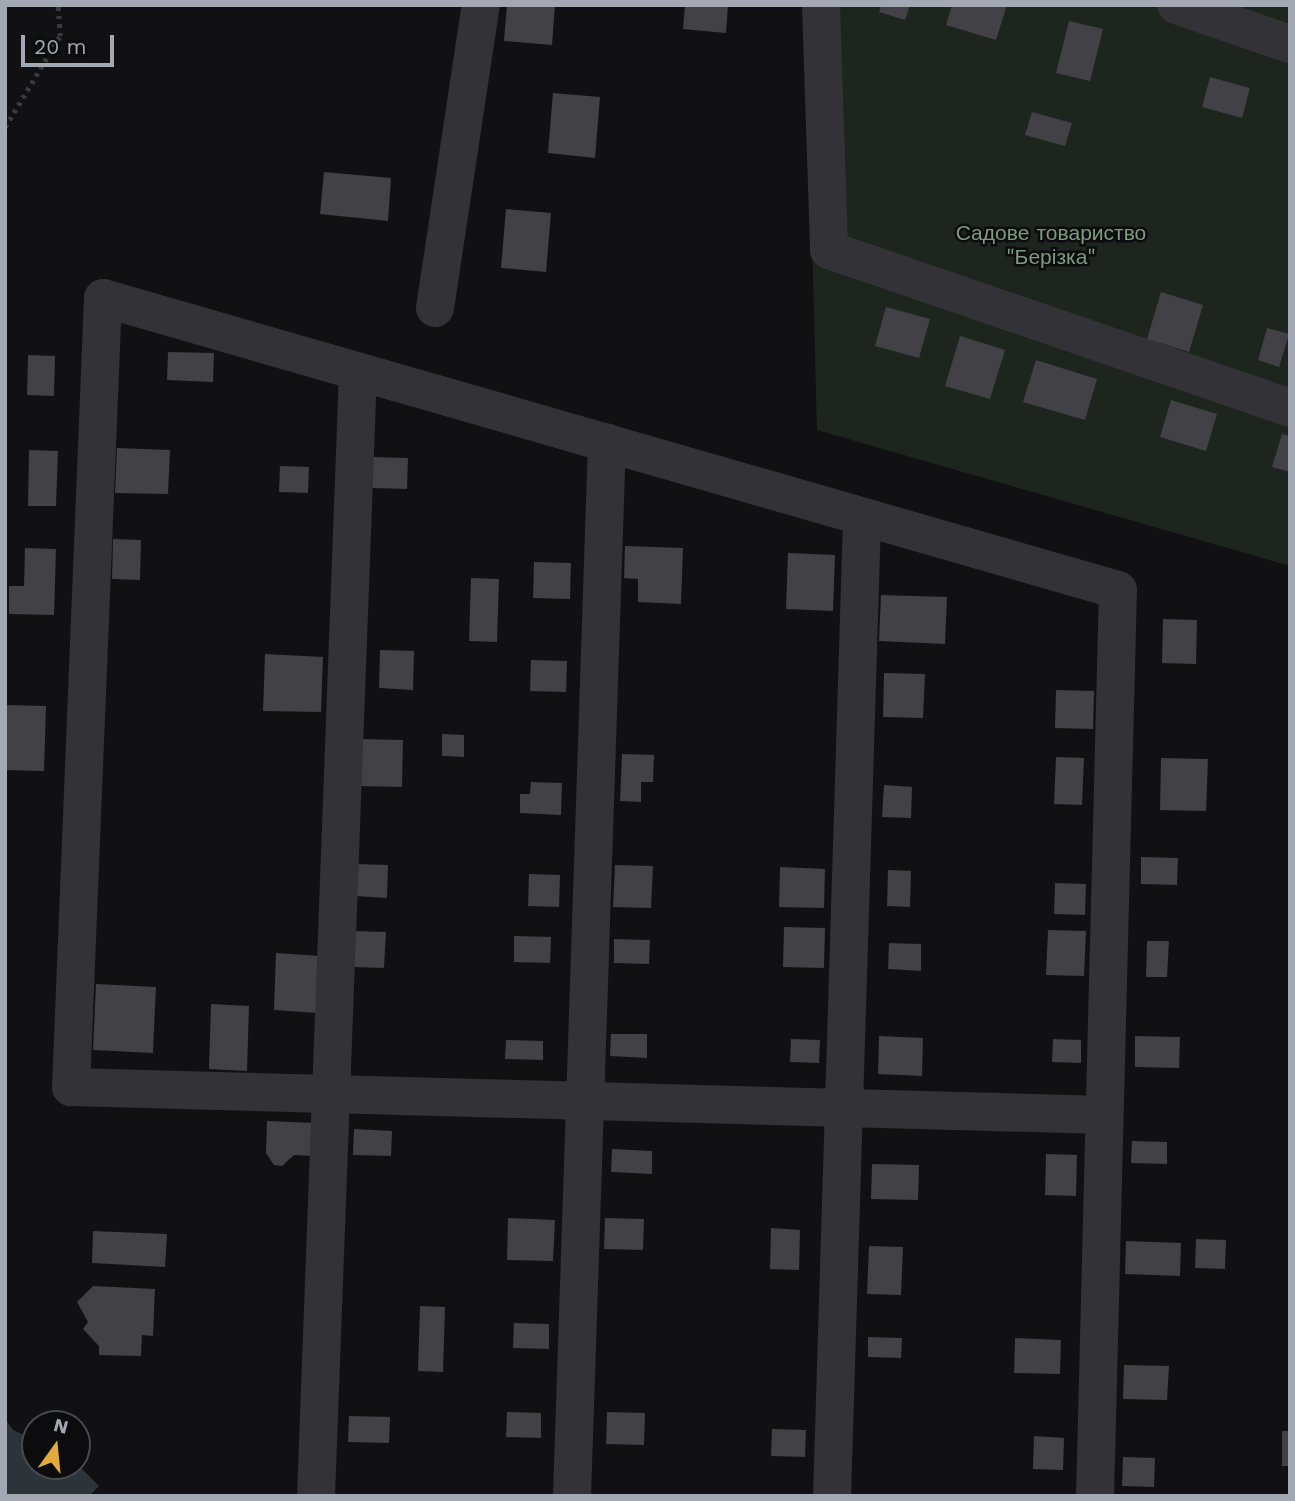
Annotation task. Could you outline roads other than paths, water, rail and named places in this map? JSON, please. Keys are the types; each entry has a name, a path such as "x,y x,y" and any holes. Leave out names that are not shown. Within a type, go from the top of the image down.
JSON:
{"street":[{"path":"435,308 481,5"},
{"path":"821,5 829,250 1290,408"},
{"path":"1176,5 1290,44"},
{"path":"1095,1496 1118,590 103,299 71,1087 1104,1115"},
{"path":"316,1496 358,372"},
{"path":"572,1496 607,443"},
{"path":"832,1496 862,517"}],"park label":[{"name":"Садове товариство \"Берізка\"","path":"1051,245"}]}
